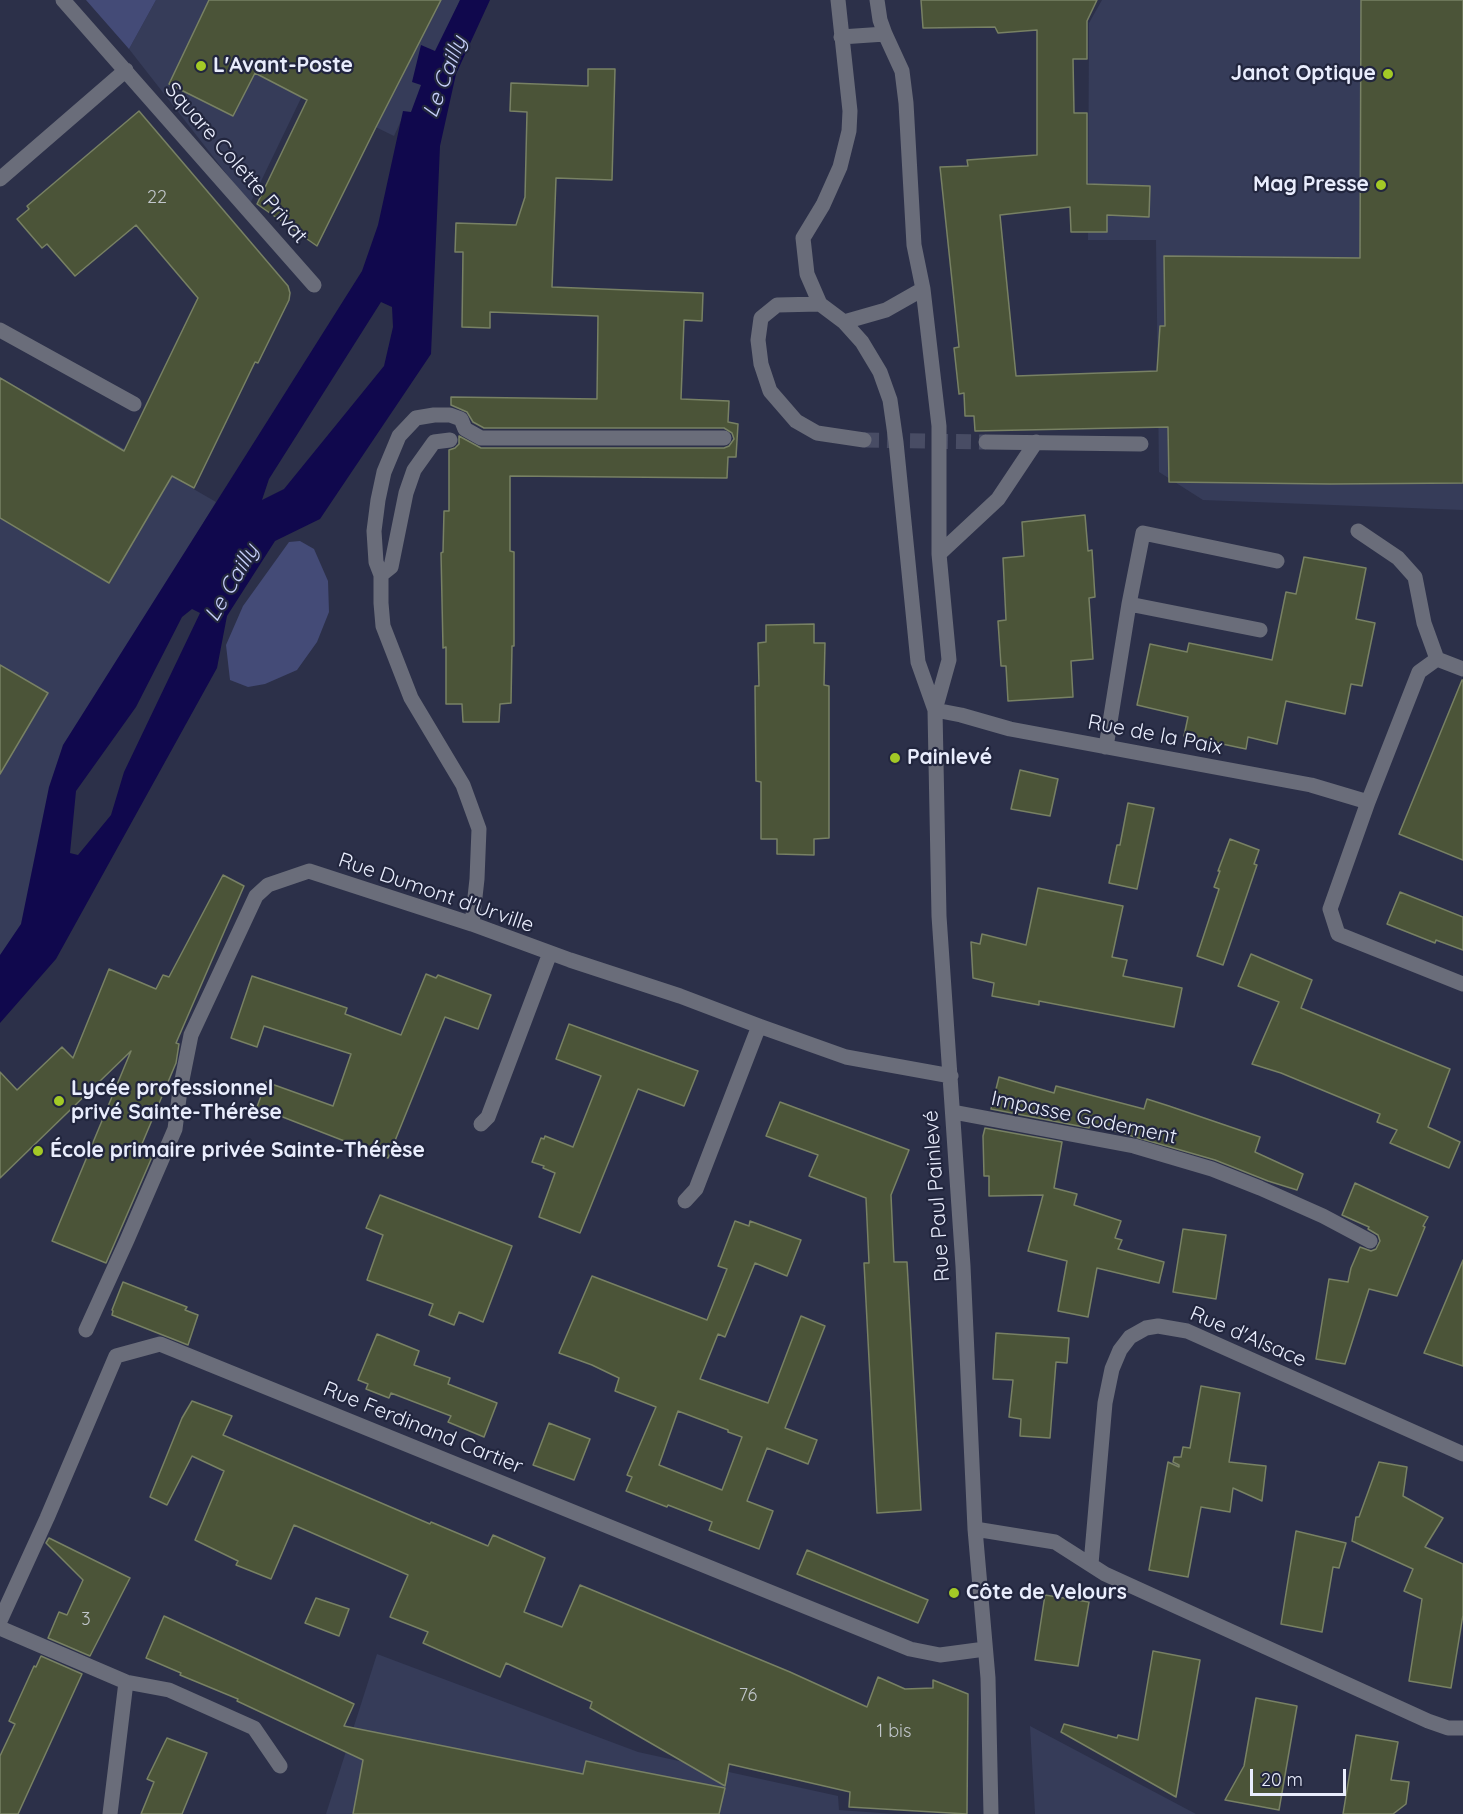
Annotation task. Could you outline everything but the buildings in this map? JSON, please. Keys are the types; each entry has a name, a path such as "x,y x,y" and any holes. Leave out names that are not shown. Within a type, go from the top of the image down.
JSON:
{"street":[{"name":"Square Colette Privat","path":"63,0 314,285"},
{"path":"838,0 849,131 840,167 824,205 803,238 807,274 820,304 844,322 862,342 880,372 890,400 918,662 935,710"},
{"path":"878,0 880,20 902,71 914,245 923,289 939,426 939,554 949,660 935,710"},
{"path":"841,37 885,34"},
{"path":"0,179 126,70"},
{"path":"844,322 886,310 923,289"},
{"path":"820,304 777,305 761,318 758,340 761,364 770,392 796,421 817,433 864,440"},
{"path":"0,330 134,404"},
{"path":"471,924 480,830 463,785 411,698 383,626 381,575 376,561 374,531 384,472 399,436 416,418 450,415 461,418 465,429 481,438 724,438"},
{"path":"381,575 391,567 406,493 414,470 434,442 450,441"},
{"path":"986,442 1141,444"},
{"path":"939,554 998,499 1036,442"},
{"path":"1358,531 1398,558 1415,577 1424,623 1437,659 1463,669"},
{"path":"1106,747 1143,533 1277,561"},
{"path":"1129,604 1260,630"},
{"path":"1437,659 1419,672 1368,802 1330,909 1338,934 1463,984"},
{"name":"Rue de la Paix","path":"935,710 1010,729 1311,785 1368,802"},
{"name":"Rue Paul Painlevé","path":"935,710 939,916 963,1266 975,1529 988,1678 991,1814"},
{"name":"Rue Dumont d'Urville","path":"86,1329 175,1129 191,1035 256,896 268,885 309,872 471,924 680,996 846,1057 951,1076"},
{"name":"Rue Dumont d'Urville","path":"481,1124 488,1117 550,953"},
{"path":"685,1201 696,1189 759,1026"},
{"name":"Impasse Godement","path":"953,1112 1134,1146 1212,1169 1323,1216 1370,1241"},
{"name":"Rue d'Alsace","path":"1091,1564 1105,1403 1112,1369 1120,1350 1130,1337 1146,1328 1158,1326 1187,1331 1463,1454"},
{"name":"Rue Ferdinand Cartier","path":"0,1621 116,1356 160,1344 910,1649 940,1655 985,1649"},
{"path":"975,1529 1055,1542 1105,1574 1428,1721 1448,1728 1463,1728"},
{"path":"0,1628 126,1682 169,1690 254,1728 280,1766"},
{"path":"111,1814 126,1682"}],"shaded area":[{"path":"86,0 156,0 129,49"},
{"path":"156,0 460,0 411,113 404,114 394,136 304,92 250,204 129,49"},
{"path":"1102,0 1463,0 1463,510 1203,500 1159,472 1156,240 1088,240 1089,23"},
{"path":"0,377 216,502 56,771 27,923 0,964"},
{"path":"300,541 314,549 328,581 329,612 317,642 297,670 265,684 248,687 230,680 226,645 243,606 289,542"},
{"path":"377,1654 638,1752 838,1796 839,1810 895,1814 326,1814"},
{"path":"1030,1726 1196,1814 1035,1814"}],"water":[{"name":"Le Cailly","path":"460,0 490,0 456,74 440,146 431,354 320,519 275,541 227,616 217,668 56,959 0,1023 0,955 21,924 49,787 63,745 362,271 378,225 403,111 411,112 421,85 412,82 421,45 435,51","holes":["381,302 392,307 393,327 384,366 284,489 262,500 269,479","192,609 200,613 124,772 111,815 78,855 70,853 76,791 136,707 182,617"]}],"tunnel":[{"path":"864,440 986,442"}],"place":[{"name":"L'Avant-Poste","path":"201,66"},
{"name":"Janot Optique","path":"1388,74"},
{"name":"Mag Presse","path":"1381,185"},
{"name":"Painlevé","path":"895,758"},
{"name":"Lycée professionnel privé Sainte-Thérèse","path":"59,1101"},
{"name":"École primaire privée Sainte-Thérèse","path":"38,1151"},
{"name":"Côte de Velours","path":"954,1593"}]}
